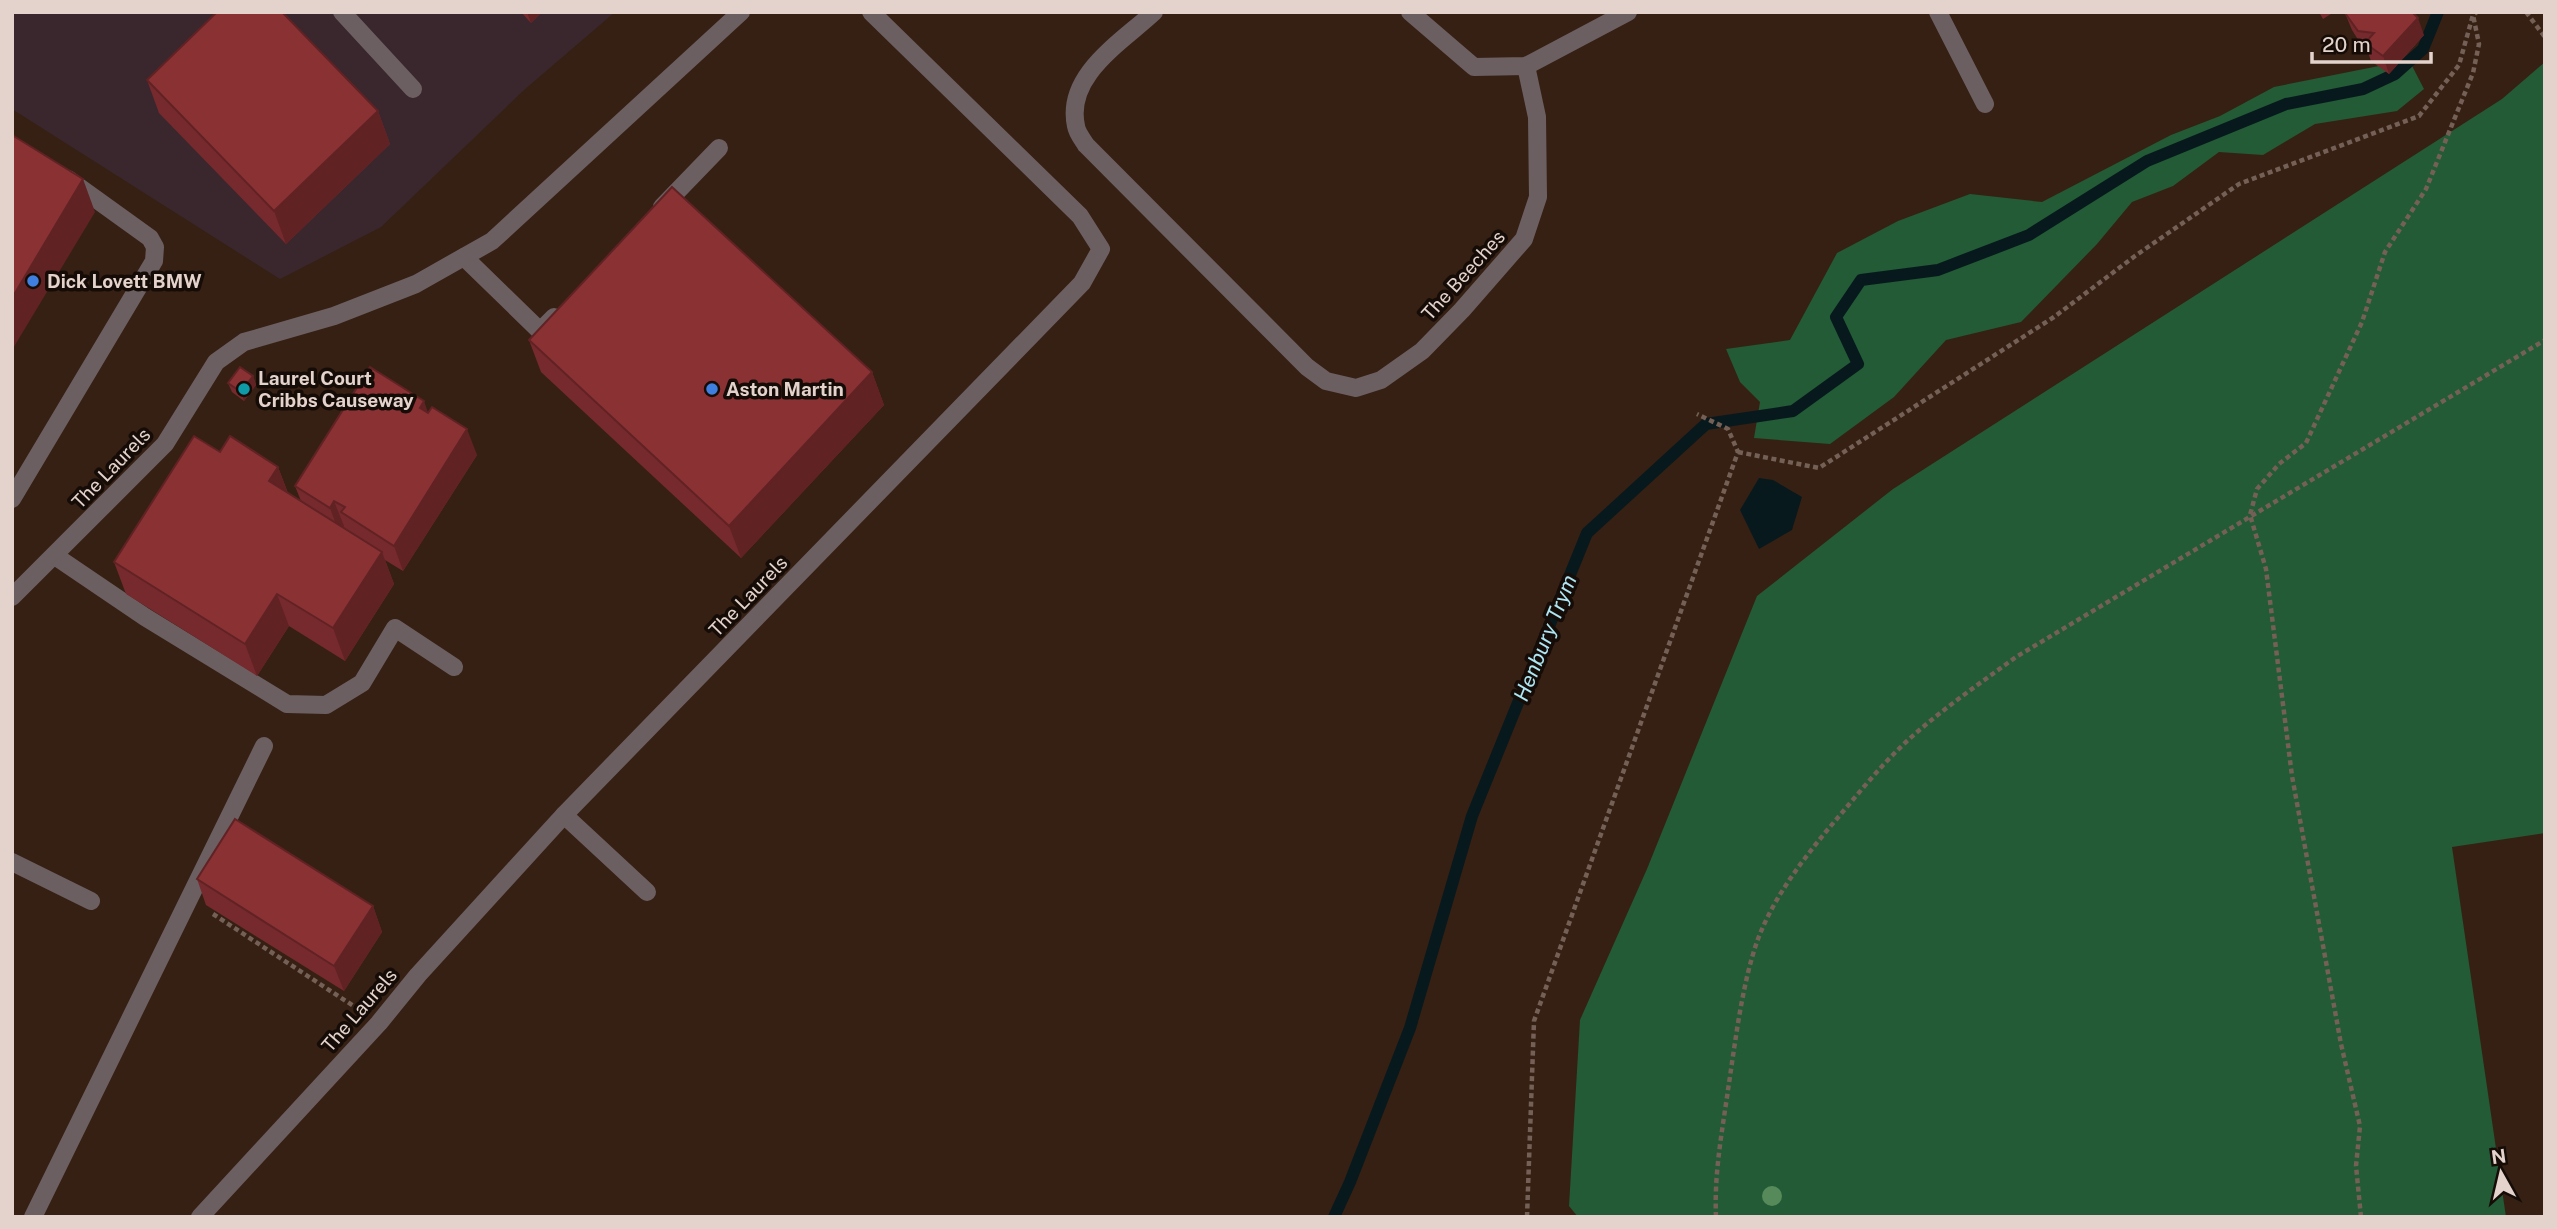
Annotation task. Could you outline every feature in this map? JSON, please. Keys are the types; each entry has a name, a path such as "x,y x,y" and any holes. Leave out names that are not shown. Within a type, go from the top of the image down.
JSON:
{"street":[{"path":"342,12 413,89"},
{"name":"The Laurels","path":"12,597 165,444 216,362 244,342 279,330 334,317 416,284 492,241 741,12"},
{"name":"The Laurels","path":"200,1217 379,1023 418,975 564,815 1082,284 1101,249 1080,216 871,12"},
{"name":"The Beeches","path":"1154,12 1087,73 1075,101 1076,128 1086,145 1307,367 1326,382 1356,388 1381,380 1422,351 1524,239 1538,197 1537,117 1526,66"},
{"path":"1410,12 1474,67 1526,66 1628,12"},
{"path":"1938,12 1985,104"},
{"path":"653,215 719,148"},
{"path":"12,499 154,261 155,247 150,238 54,169"},
{"path":"464,257 540,331 569,302"},
{"path":"55,556 156,624 287,704 326,705 362,683 396,628 454,667"},
{"path":"33,1217 264,746"},
{"path":"564,815 647,892"},
{"path":"12,862 91,901"}],"path":[{"path":"2526,12 2545,37"},
{"path":"1738,452 1819,468 2054,317 2135,256 2239,184 2419,116 2459,65 2475,14"},
{"path":"2361,1217 2356,1166 2360,1126 2341,1044 2292,776 2266,569 2250,515 2257,489 2279,464 2306,443 2362,322 2385,252 2426,189 2473,73 2479,44 2475,14"},
{"path":"1716,1217 1718,1161 1731,1068 1758,940 1782,890 1803,860 1906,742 2016,657 2545,340"},
{"path":"1527,1217 1534,1021 1738,452 1728,429 1697,414"},
{"path":"190,899 379,1023"}],"shaded area":[{"path":"12,12 615,12 524,90 381,227 280,279 12,109"},
{"path":"1759,478 1773,480 1802,497 1792,530 1759,549 1740,510"}],"green space":[{"path":"2409,60 2424,89 2397,111 2315,124 2263,155 2219,152 2173,186 2132,202 2097,244 2021,322 1946,340 1894,397 1830,444 1754,438 1760,402 1740,382 1726,349 1790,340 1837,253 1898,221 1970,194 2042,202 2171,135 2220,116 2274,87"},
{"path":"2545,62 2545,833 2452,847 2506,1217 1578,1217 1569,1206 1580,1020 1647,869 1757,596 1893,489 2502,99"}],"building":[{"path":"217,12 282,12 378,111 274,211 147,80"},
{"path":"2412,12 2418,18 2383,56 2365,43 2374,33 2358,31 2345,13"},
{"path":"12,135 83,179 12,298"},
{"name":"Aston Martin","path":"672,187 872,372 729,526 529,340"},
{"path":"240,367 253,376 241,392 228,383"},
{"path":"370,367 424,401 420,408 428,413 432,407 467,429 394,546 341,512 345,507 334,501 330,508 295,486"},
{"path":"194,436 220,452 230,436 278,467 269,481 382,552 333,628 277,594 245,644 114,562"},
{"path":"235,819 373,906 334,966 197,879"}],"waterway":[{"name":"Henbury Trym","path":"1334,1217 1410,1028 1472,816 1587,533 1706,424 1793,411 1858,364 1836,317 1861,280 1938,270 2029,235 2147,161 2286,104 2363,89 2395,74 2423,49 2438,12"}],"place":[{"name":"Dick Lovett BMW","path":"33,281"},
{"name":"Laurel Court Cribbs Causeway","path":"244,389"},
{"name":"Aston Martin","path":"712,389"}]}
